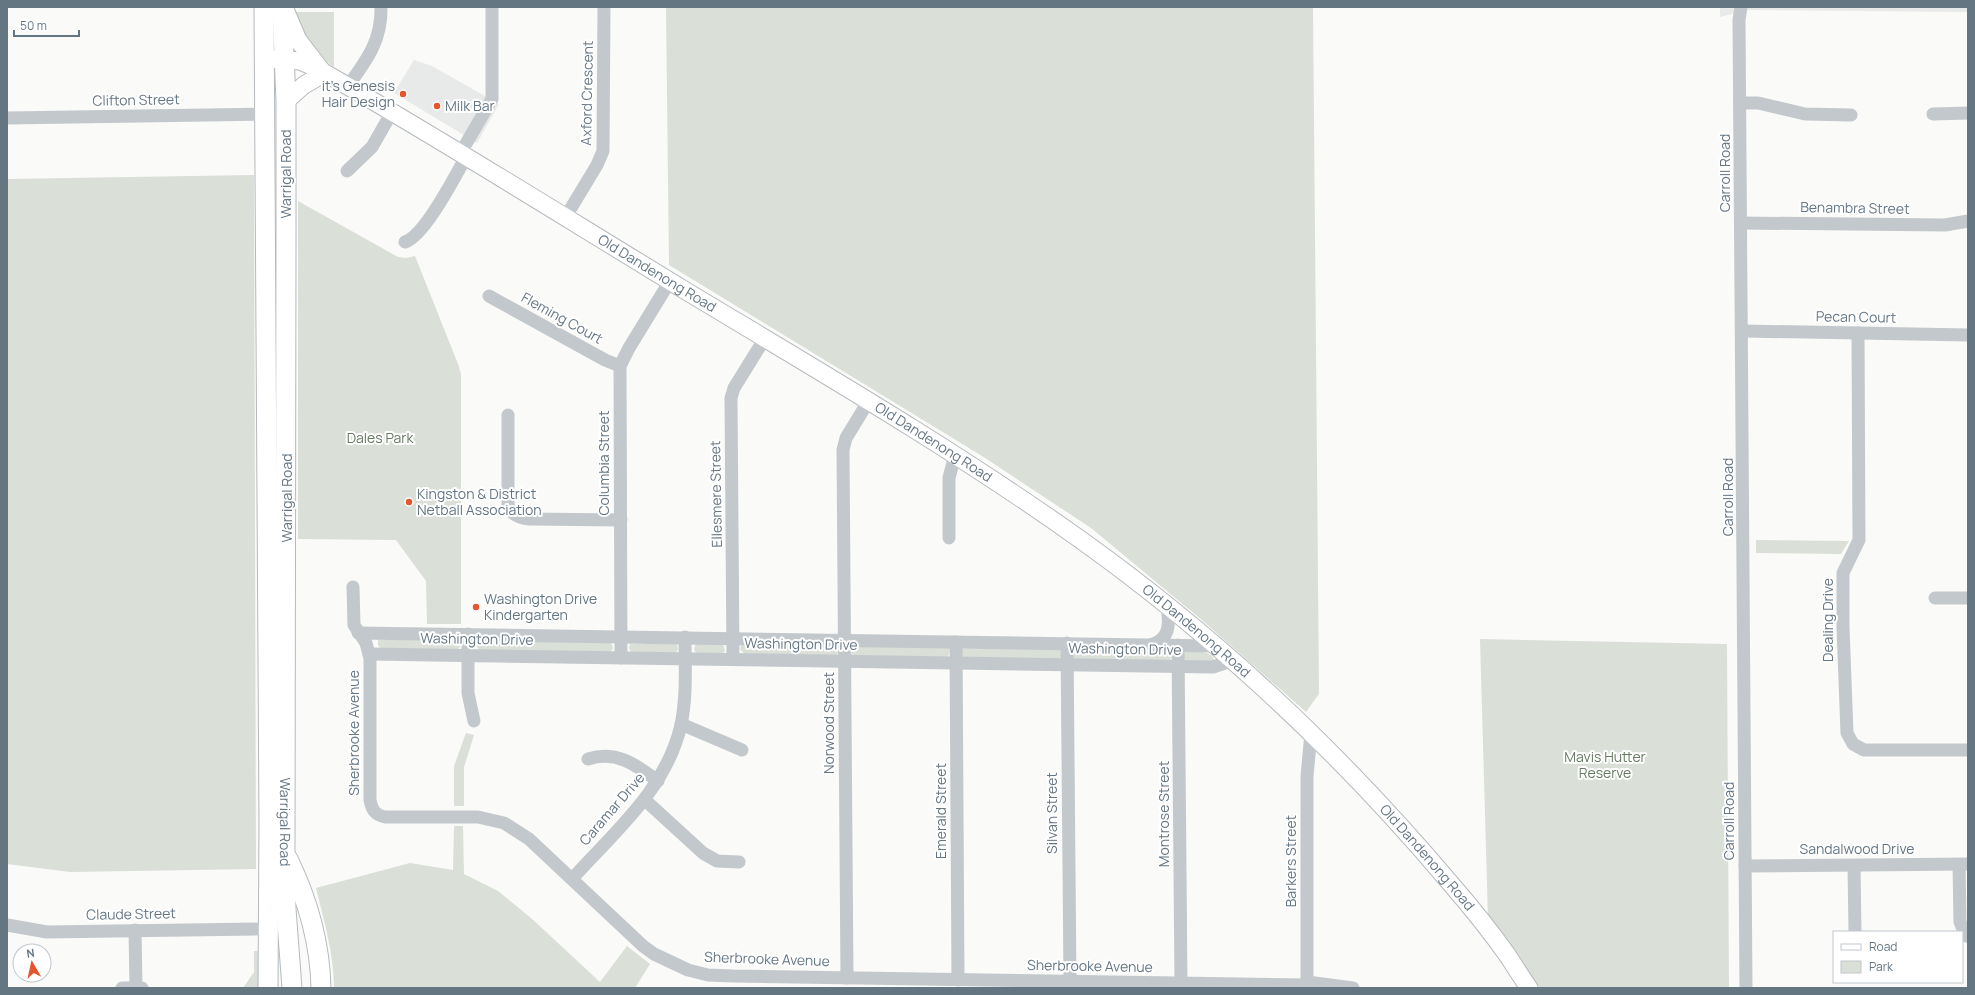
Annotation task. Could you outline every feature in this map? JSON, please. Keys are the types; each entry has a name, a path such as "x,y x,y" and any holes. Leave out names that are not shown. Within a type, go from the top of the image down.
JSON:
{"highway":[{"name":"Warrigal Road","path":"264,7 269,922 268,988"},
{"name":"Warrigal Road","path":"283,7 286,101 285,854 286,908 292,988"},
{"path":"285,854 302,889 314,931 320,959 320,988"}],"main road":[{"path":"283,7 298,40 323,72 304,85 286,101"},
{"name":"Old Dandenong Road","path":"264,59 285,58 300,61 348,86 765,338 868,402 902,421 1017,495 1084,542 1168,607 1311,733 1408,835 1452,885 1508,956 1537,988"},
{"name":"Old Dandenong Road","path":"1508,956 1529,988"}],"street":[{"path":"348,86 377,41 381,26 381,7"},
{"path":"405,242 415,236 424,226 463,156 492,99 492,7"},
{"name":"Axford Crescent","path":"565,218 597,165 603,151 604,7"},
{"name":"Carroll Road","path":"1741,7 1739,20 1743,331 1746,988"},
{"path":"1741,103 1758,103 1805,114 1851,115"},
{"path":"347,171 372,147 392,112"},
{"path":"1934,114 1968,113"},
{"name":"Clifton Street","path":"7,118 265,114"},
{"name":"Benambra Street","path":"1741,223 1945,226 1968,221"},
{"name":"Columbia Street","path":"621,658 620,366 629,348 670,281"},
{"name":"Fleming Court","path":"489,296 605,360 620,366"},
{"name":"Pecan Court","path":"1743,331 1968,335"},
{"name":"Dealing Drive","path":"1858,334 1860,540 1843,573 1848,733 1853,744 1864,750 1968,750"},
{"name":"Ellesmere Street","path":"733,659 731,398 734,388 765,338"},
{"name":"Norwood Street","path":"847,978 843,450 844,443 868,402"},
{"path":"508,415 508,504 514,514 529,519 621,520"},
{"path":"949,538 949,478 955,456"},
{"path":"353,587 353,623 368,651"},
{"path":"1935,598 1968,598"},
{"path":"1150,645 1161,640 1168,631 1168,607"},
{"name":"Washington Drive","path":"358,633 1213,646"},
{"path":"468,634 468,701 474,721"},
{"name":"Caramar Drive","path":"572,879 645,800 658,781 671,755 681,724 685,697 686,637"},
{"name":"Emerald Street","path":"956,642 958,980"},
{"name":"Silvan Street","path":"1067,643 1070,982"},
{"name":"Montrose Street","path":"1178,645 1181,984"},
{"name":"Washington Drive","path":"368,651 468,655 621,658 1213,667 1231,661"},
{"name":"Sherbrooke Avenue","path":"368,651 370,800 372,808 376,813 385,817 470,816 494,820 521,832 643,946 665,961 688,970 720,976 1307,985 1353,988"},
{"path":"681,724 742,750"},
{"name":"Barkers Street","path":"1307,985 1307,789 1311,733"},
{"path":"588,759 602,755 620,758 637,766 658,781"},
{"path":"645,800 709,858 724,862 739,862"},
{"path":"1963,864 1960,922 1966,936"},
{"name":"Sandalwood Drive","path":"1745,866 1963,864"},
{"path":"1854,866 1854,931"},
{"name":"Claude Street","path":"7,925 47,932 256,929"},
{"path":"122,988 138,988 135,930"}],"shaded area":[{"path":"1720,7 1968,7 1968,12 1748,10 1720,17"},
{"path":"414,60 432,66 499,104 477,143 394,93"}],"green space":[{"path":"666,7 1313,7 1319,694 1306,712 1203,621 1091,528 982,456 669,265"},
{"path":"296,12 334,12 334,67 319,57 302,31"},
{"path":"254,175 256,869 70,872 7,864 7,179"},
{"name":"Dales Park","path":"298,201 398,257 406,258 415,256 458,364 461,374 461,624 427,624 426,581 396,540 298,539"},
{"path":"1756,540 1849,541 1841,554 1756,553"},
{"path":"459,639 461,645 458,650 381,649 378,645 378,640"},
{"name":"Mavis Hutter Reserve","path":"1480,639 1727,644 1729,988 1540,988 1488,918"},
{"path":"478,640 611,642 613,648 611,652 479,650 476,644"},
{"path":"696,643 723,644 725,651 723,653 696,653 694,649"},
{"path":"630,644 677,644 678,649 676,653 631,652 629,648"},
{"path":"836,644 839,647 837,656 745,655 740,649 741,645"},
{"path":"850,647 948,647 950,649 948,657 852,656"},
{"path":"961,649 1061,649 1061,657 1059,659 966,659 962,656"},
{"path":"1166,649 1173,652 1170,661 1076,660 1073,658 1073,650"},
{"path":"1185,651 1207,653 1215,662 1188,662 1183,658"},
{"path":"466,733 474,735 464,767 464,806 454,806 454,766"},
{"path":"454,826 463,826 464,874 498,891 531,918 600,982 627,946 650,964 635,988 334,988 334,975 330,950 316,888 410,863 453,870"},
{"path":"254,951 262,951 258,988 243,988 254,972"}],"place":[{"name":"it's Genesis Hair Design","path":"403,94"},
{"name":"Milk Bar","path":"437,106"},
{"name":"Kingston & District Netball Association","path":"409,502"},
{"name":"Washington Drive Kindergarten","path":"476,607"}]}
